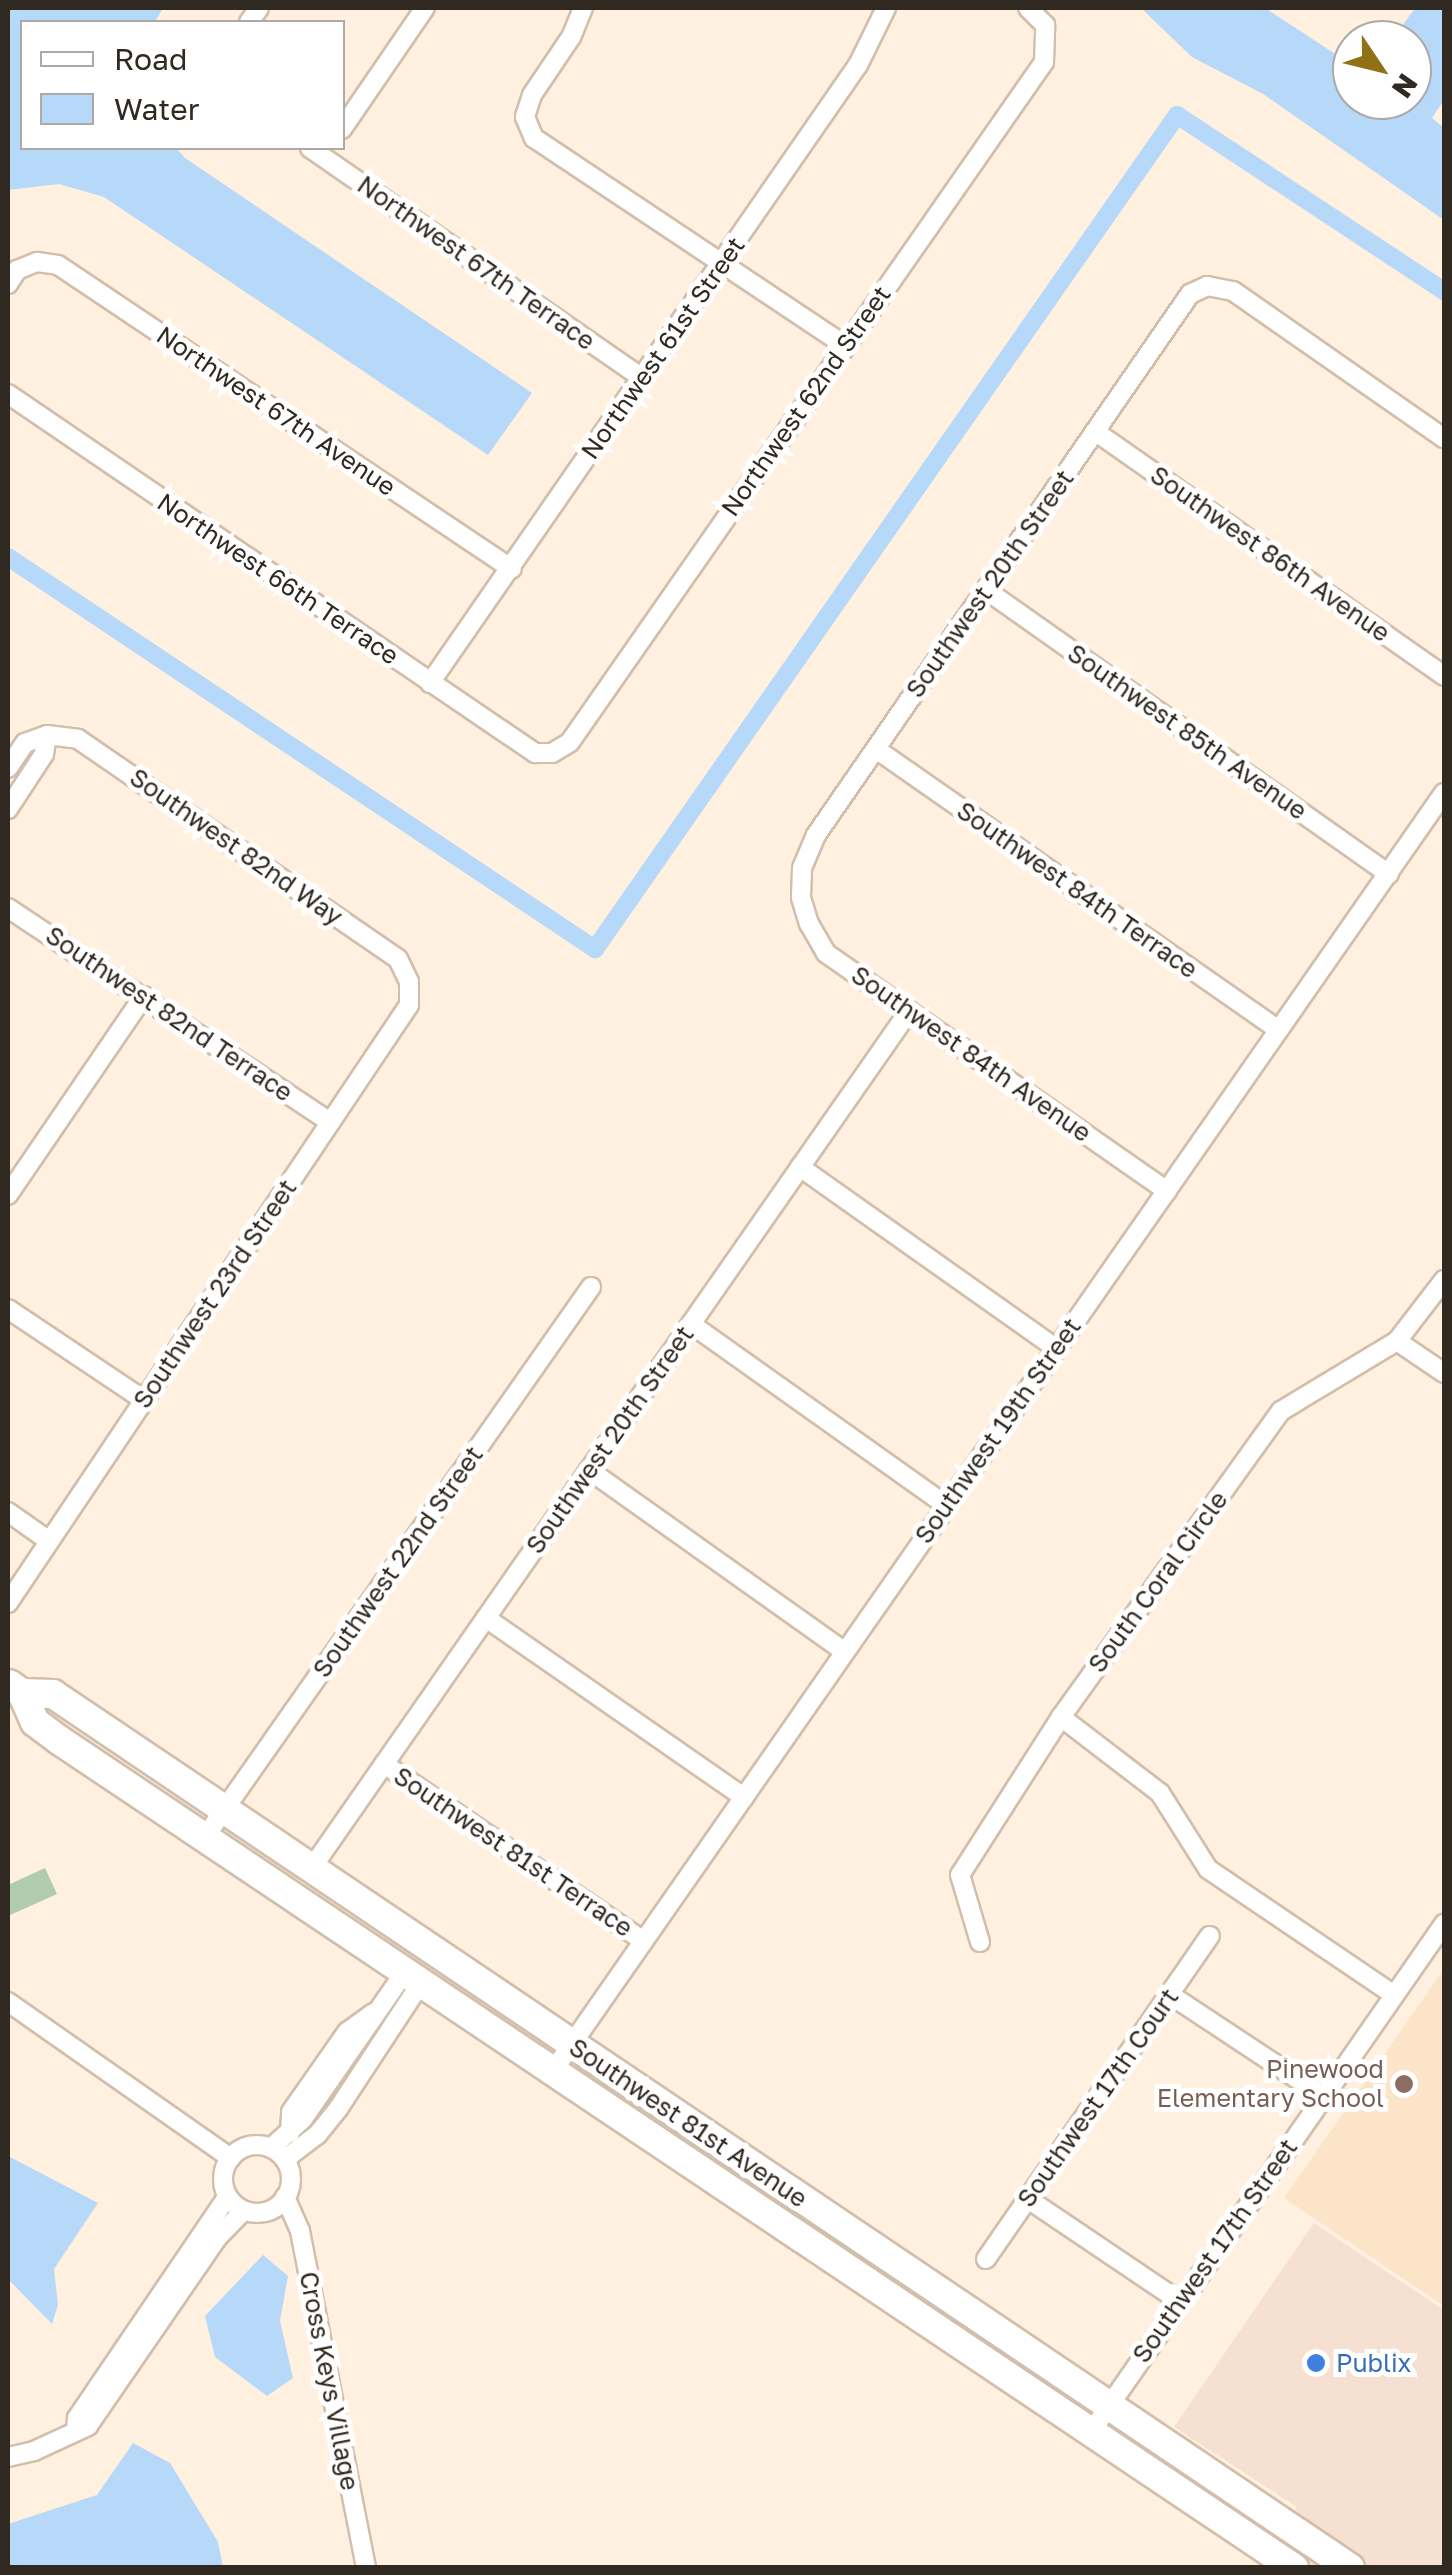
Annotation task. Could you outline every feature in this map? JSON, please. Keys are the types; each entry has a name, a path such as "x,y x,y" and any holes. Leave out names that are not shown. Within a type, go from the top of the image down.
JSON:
{"street":[{"path":"345,125 426,8"},
{"path":"583,8 571,38 532,95 526,117 534,138 844,345"},
{"name":"Northwest 61st Street","path":"430,683 858,65 886,8"},
{"name":"Northwest 62nd Street","path":"552,753 570,742 1044,62 1048,42 1045,25 1028,8"},
{"name":"Northwest 67th Terrace","path":"321,151 642,378"},
{"name":"Northwest 67th Avenue","path":"8,284 17,270 36,262 58,265 512,568"},
{"name":"Southwest 20th Street","path":"801,898 802,868 816,835 1190,294 1207,286 1234,291 1444,438"},
{"name":"Northwest 66th Terrace","path":"8,394 536,753 552,753"},
{"name":"Southwest 86th Avenue","path":"1096,432 1444,676"},
{"name":"Southwest 85th Avenue","path":"986,590 1388,874"},
{"path":"8,768 25,743 48,735"},
{"path":"8,809 44,754 48,735"},
{"name":"Southwest 82nd Way","path":"48,735 78,738 398,960 409,982"},
{"name":"Southwest 84th Terrace","path":"876,750 1279,1030"},
{"name":"Southwest 19th Street","path":"553,2071 1444,792"},
{"name":"Southwest 84th Avenue","path":"801,898 809,924 826,953 1166,1191"},
{"name":"Southwest 82nd Terrace","path":"8,908 330,1122"},
{"name":"Southwest 23rd Street","path":"8,1603 409,1005 409,982"},
{"path":"8,1196 144,996"},
{"name":"Southwest 20th Street","path":"311,1869 909,1011"},
{"path":"800,1167 1057,1349"},
{"name":"South Coral Circle","path":"980,1942 960,1875 1061,1717 1281,1411 1396,1341 1444,1280"},
{"name":"Southwest 22nd Street","path":"205,1837 591,1287"},
{"path":"8,1308 144,1400"},
{"path":"690,1324 946,1505"},
{"path":"1396,1341 1444,1373"},
{"path":"589,1470 844,1651"},
{"path":"8,1512 49,1541"},
{"path":"486,1618 744,1797"},
{"name":"Southwest 81st Avenue","path":"12,1697 53,1694 1350,2568"},
{"name":"Southwest 81st Avenue","path":"12,1697 35,1722 1294,2568"},
{"path":"1061,1717 1160,1793 1208,1869 1394,1995"},
{"name":"Southwest 81st Terrace","path":"384,1764 642,1940"},
{"name":"Southwest 17th Street","path":"1091,2432 1444,1924"},
{"name":"Southwest 17th Court","path":"986,2259 1210,1936"},
{"path":"290,2133 291,2112 347,2032 378,2010 414,1976"},
{"path":"278,2154 291,2180 285,2197 264,2212 244,2210 228,2196 224,2172 231,2158 246,2147 278,2154 317,2135 348,2094 414,1976"},
{"path":"1169,1994 1323,2096"},
{"path":"8,2002 231,2158"},
{"path":"278,2154 378,2010"},
{"path":"329,2083 348,2094"},
{"path":"76,2431 77,2418 228,2196"},
{"name":"Cross Keys Village","path":"285,2197 300,2231 366,2568"},
{"path":"1028,2199 1179,2302"},
{"path":"8,2456 34,2451 88,2426 227,2226 244,2210"}],"shaded area":[{"name":"Pinewood Elementary School","path":"1444,1969 1444,2306 1284,2198"},
{"path":"1314,2223 1444,2310 1444,2567 1256,2567 1297,2507 1174,2427"}],"green space":[{"path":"45,1868 57,1894 8,1916 8,1885"}],"water":[{"path":"8,8 163,8 156,20 20,20 20,150 178,150 532,393 488,455 104,197 59,184 8,190"},
{"path":"1141,8 1265,8 1332,52 1332,120 1432,118 1444,128 1444,220 1263,94 1192,57"},
{"path":"1415,8 1444,8 1444,100 1432,118 1432,20 1406,20"},
{"path":"8,2156 98,2203 54,2269 58,2305 52,2324 8,2279"},
{"path":"263,2255 288,2276 280,2321 293,2378 267,2396 215,2357 205,2316"},
{"path":"133,2443 170,2463 218,2542 223,2567 8,2567 8,2524 97,2495"}],"waterway":[{"path":"8,557 595,949 1177,115 1444,291"}],"place":[{"name":"Pinewood Elementary School","path":"1404,2084"},
{"name":"Publix","path":"1316,2363"}]}
